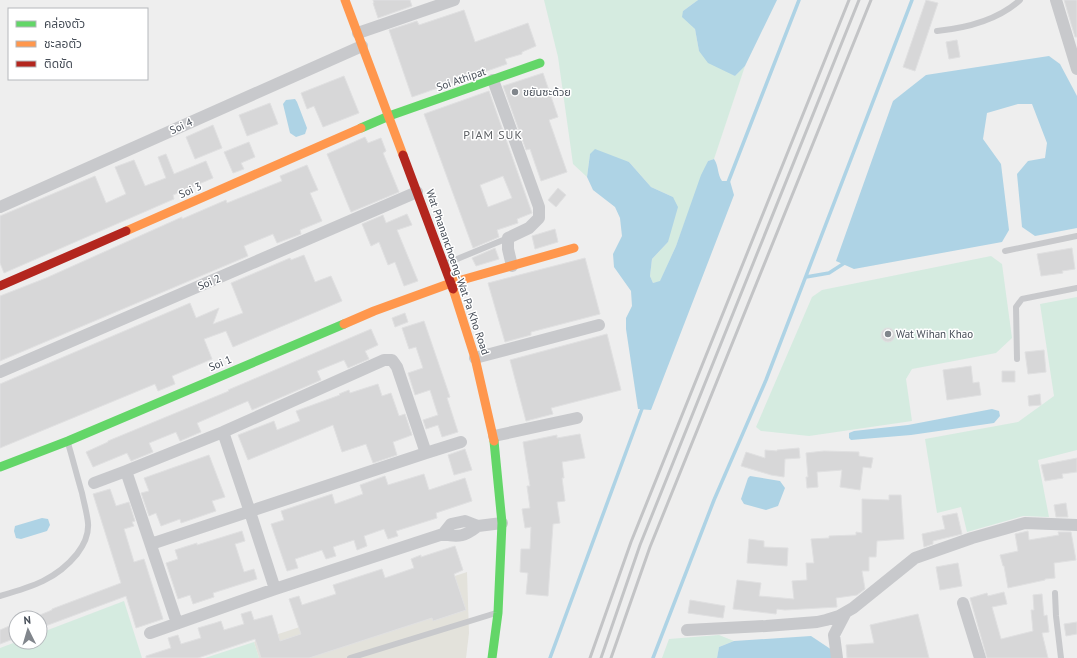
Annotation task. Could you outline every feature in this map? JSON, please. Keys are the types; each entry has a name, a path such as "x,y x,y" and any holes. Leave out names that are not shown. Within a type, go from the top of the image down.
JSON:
{"street":[{"name":"Wat Phananchoeng-Wat Pa Kho Road","path":"345,0 451,283 476,358 494,436 502,523 498,613 492,658"},
{"path":"358,33 454,0"},
{"path":"1056,0 1077,69"},
{"name":"Soi 4","path":"0,207 362,46"},
{"name":"Soi Athipat","path":"389,116 540,63"},
{"path":"494,80 539,207 539,218 529,228 508,238 508,249 512,266"},
{"name":"Soi 3","path":"0,286 389,116"},
{"name":"Soi 2","path":"0,372 417,192"},
{"name":"Soi 1","path":"0,467 68,441 374,311 451,283 574,248"},
{"path":"476,358 599,325"},
{"path":"94,483 223,432 384,360 392,360 397,367 426,453"},
{"path":"494,436 576,418"},
{"path":"223,432 274,589"},
{"path":"151,544 461,442"},
{"path":"126,471 177,623"},
{"path":"150,633 274,589 443,534 452,524 465,521 478,526 502,523"},
{"path":"687,630 818,622 839,616 853,608 915,558 972,538 1025,523 1077,525"},
{"path":"963,603 980,658"},
{"path":"837,658 834,635 846,612"},
{"path":"818,622 834,635"}],"lane":[{"path":"937,31 953,29 986,21 1020,0"},
{"path":"1005,250 1077,236"},
{"path":"444,265 508,238"},
{"path":"1017,359 1016,307 1022,299 1077,288"},
{"path":"0,596 49,579 74,558 87,537 88,524 85,508 68,441"},
{"path":"1055,593 1061,658"},
{"path":"350,658 498,613"}],"shaded area":[{"path":"467,572 469,633 466,658 259,658 254,642"}],"green space":[{"path":"544,0 698,0 683,11 695,29 699,51 735,76 745,66 714,159 708,161 676,246 660,282 653,283 650,276 652,259 668,242 673,197 651,187 629,162 590,154 587,177 573,164 558,57"},
{"path":"991,256 1002,264 1012,338 996,353 912,369 906,379 912,421 809,436 761,431 756,427 812,297 822,290"},
{"path":"1077,297 1077,450 1038,460 1049,517 1023,516 967,532 961,507 937,513 925,439 1018,422 1054,396 1040,304"},
{"path":"124,601 142,658 0,658 0,648 8,645 8,650 48,650 48,630"},
{"path":"719,635 734,641 719,647 717,658 662,658 669,639"},
{"path":"254,642 259,658 205,658"}],"water":[{"path":"698,0 777,0 745,66 735,76 708,63 699,51 695,29 682,17 683,11"},
{"path":"1049,56 1060,64 1077,96 1077,228 1035,236 1022,227 1017,174 1028,161 1045,158 1047,143 1032,104 1018,104 987,113 983,139 1001,164 1009,230 1002,242 854,269 836,261 893,101 926,75"},
{"path":"295,99 307,128 305,134 296,137 290,133 283,104 286,100"},
{"path":"595,149 629,162 651,187 673,197 678,207 668,242 652,259 650,276 653,283 660,281 676,246 701,175 708,161 714,159 717,164 720,178 722,181 730,181 734,195 651,410 638,409 626,329 626,318 632,306 631,291 614,267 613,254 622,236 620,218 615,207 593,190 587,177 590,154"},
{"path":"992,409 999,411 1000,416 994,423 911,435 851,440 849,438 849,433 854,431 908,425"},
{"path":"750,476 780,481 785,488 778,506 766,510 744,504 741,499"},
{"path":"42,518 48,519 50,525 47,531 21,539 16,538 14,531 15,526"},
{"path":"811,636 832,650 833,658 717,658 719,647 734,641"}],"building":[{"path":"373,0 410,0 412,6 378,18"},
{"path":"926,0 938,3 915,71 903,67"},
{"path":"1064,0 1077,0 1077,37 1075,37"},
{"path":"464,10 475,42 528,23 536,46 522,52 522,54 505,59 507,64 412,97 389,30 417,21 419,25"},
{"path":"957,40 960,57 949,59 946,42"},
{"path":"543,73 558,117 549,120 567,172 541,181 530,149 526,150 503,86"},
{"path":"344,76 359,113 323,127 314,106 307,109 301,93"},
{"path":"489,91 532,213 517,219 518,223 497,230 499,237 473,248 424,114","holes":["503,176 512,198 488,207 480,185"]},
{"path":"270,103 278,124 247,136 239,115"},
{"path":"213,125 222,148 195,159 186,137"},
{"path":"365,137 368,143 381,138 386,151 383,153 399,192 351,212 327,154"},
{"path":"249,142 255,157 241,163 244,169 233,173 224,152"},
{"path":"166,154 174,174 206,161 213,178 173,195 174,199 4,273 0,263 0,216 95,176 106,203 126,194 115,167 134,160 145,186 166,178 158,157"},
{"path":"307,165 318,190 310,193 322,221 300,230 301,234 277,243 273,234 244,246 248,256 0,361 0,296 46,278 182,217 182,219 226,200 227,203 282,181 280,176"},
{"path":"558,188 566,195 556,207 548,200"},
{"path":"407,214 412,225 397,230 418,281 404,286 395,262 388,265 379,242 371,246 362,224 383,215 386,223"},
{"path":"555,229 558,242 535,249 532,236"},
{"path":"495,248 499,259 476,266 472,258"},
{"path":"1072,248 1075,269 1062,271 1063,273 1041,276 1037,254"},
{"path":"304,255 315,282 331,276 342,301 233,347 226,331 204,339 212,359 172,376 175,384 158,391 155,384 0,448 0,384 190,303 196,318 219,308 213,324 243,313 231,283 290,258 291,260"},
{"path":"585,258 600,314 531,332 531,335 505,342 488,283"},
{"path":"405,313 408,322 395,327 392,318"},
{"path":"424,321 450,397 447,398 458,432 442,437 438,425 426,429 423,420 438,415 430,390 415,395 408,373 423,368 416,347 409,349 402,328"},
{"path":"885,328 891,328 895,332 895,338 891,342 885,342 881,338 881,332"},
{"path":"371,329 378,345 365,351 369,359 348,368 344,360 317,371 321,380 252,410 248,401 197,423 201,432 180,441 176,432 149,443 153,452 131,461 127,453 93,467 86,452 108,441 229,391 228,390"},
{"path":"607,334 621,390 551,408 553,414 526,421 510,360"},
{"path":"1044,350 1046,372 1028,374 1025,352"},
{"path":"971,366 973,383 979,382 981,395 947,400 943,370"},
{"path":"1002,371 1015,371 1015,382 1002,382"},
{"path":"378,384 382,396 391,393 399,416 405,414 412,435 393,442 397,455 373,463 366,444 342,452 333,425 248,460 238,435 274,421 277,430 300,421 296,411 340,395 339,394 349,390 350,393"},
{"path":"1040,394 1041,405 1029,406 1028,396"},
{"path":"580,434 585,458 562,462 564,478 562,478 565,501 557,502 560,523 553,524 548,596 526,594 528,573 520,572 521,549 530,549 531,527 525,528 522,509 530,508 527,486 530,486 523,442 557,435 557,438"},
{"path":"799,448 800,458 785,459 784,477 771,475 741,466 746,452 765,458 765,450 777,451"},
{"path":"465,449 472,470 454,475 448,455"},
{"path":"824,451 859,452 859,456 873,458 871,468 863,467 860,490 840,487 842,470 817,472 818,487 807,488 806,477 808,477 806,453"},
{"path":"209,455 225,497 212,501 216,511 181,523 180,519 161,526 156,513 149,516 141,493 149,491 144,478"},
{"path":"1077,458 1077,472 1062,474 1063,478 1045,481 1041,465"},
{"path":"424,474 429,490 465,478 472,501 436,513 437,518 396,531 398,536 388,539 384,529 364,536 367,546 357,550 354,540 333,547 336,556 326,559 322,550 295,559 298,568 287,571 271,524 284,520 281,511 332,494 335,504 363,494 360,485 385,476 388,485"},
{"path":"110,489 116,506 129,502 135,521 132,522 134,526 124,529 134,562 144,559 163,619 136,628 126,596 48,625 48,612 52,609 121,583 93,494"},
{"path":"889,495 901,495 904,539 877,541 876,557 869,557 869,571 862,571 865,589 857,595 836,598 837,607 785,610 777,609 776,614 733,609 737,580 761,583 759,596 794,599 792,581 807,580 806,563 814,563 811,539 829,538 829,536 856,535 856,532 862,533 862,499 889,500"},
{"path":"1066,503 1068,517 1056,517 1054,505"},
{"path":"957,513 962,534 933,541 933,544 924,547 922,534 945,529 942,516"},
{"path":"242,531 245,541 235,544 244,572 254,569 257,579 213,593 214,597 193,604 190,595 178,599 166,563 178,559 175,550"},
{"path":"1028,531 1029,540 1059,535 1058,532 1071,532 1076,560 1054,563 1055,578 1008,588 1004,566 1000,555 1018,551 1015,534"},
{"path":"749,539 764,541 764,547 788,548 787,566 747,563"},
{"path":"455,546 463,570 454,574 466,610 433,621 432,618 309,658 261,658 255,639 198,658 146,658 146,656 171,648 168,638 178,635 181,644 201,638 198,628 221,621 224,630 244,624 241,614 251,611 254,620 272,615 280,641 301,634 289,599 299,596 302,605 336,594 333,585 382,569 385,578 414,568 411,559"},
{"path":"958,563 962,586 940,590 936,567"},
{"path":"1004,592 1007,604 992,607 1001,639 1033,631 1031,610 1034,610 1033,595 1042,594 1044,616 1047,615 1049,632 1042,633 1048,658 987,658 970,598 987,593 988,596"},
{"path":"690,600 725,606 723,618 688,613"},
{"path":"918,614 929,658 847,658 846,645 874,643 870,625"},
{"path":"1077,622 1077,634 1066,636 1064,624"},
{"path":"8,626 8,641 0,644 0,630"}],"waterway":[{"path":"727,185 799,0"},
{"path":"653,658 714,500 766,380 912,0"},
{"path":"806,277 829,273 846,262"},
{"path":"550,658 643,406"}],"railway":[{"path":"590,658 631,542 849,0"},
{"path":"601,658 640,545 859,0"},
{"path":"611,658 650,547 871,0"}],"traffic: fast":[{"path":"361,128 389,116 540,63"},
{"path":"0,467 68,441 344,324"},
{"path":"492,658 498,613 502,523 494,441"}],"traffic: slow":[{"path":"345,0 403,155"},
{"path":"126,231 361,128"},
{"path":"344,324 374,311 451,283 574,248"},
{"path":"453,289 475,358 494,441"}],"traffic: jam":[{"path":"403,155 453,289"},
{"path":"0,286 126,231"}],"place":[{"name":"ขยันซะด้วย","path":"515,92"},
{"name":"Wat Wihan Khao","path":"888,334"}],"district":[{"name":"PIAM SUK","path":"493,135"}]}
